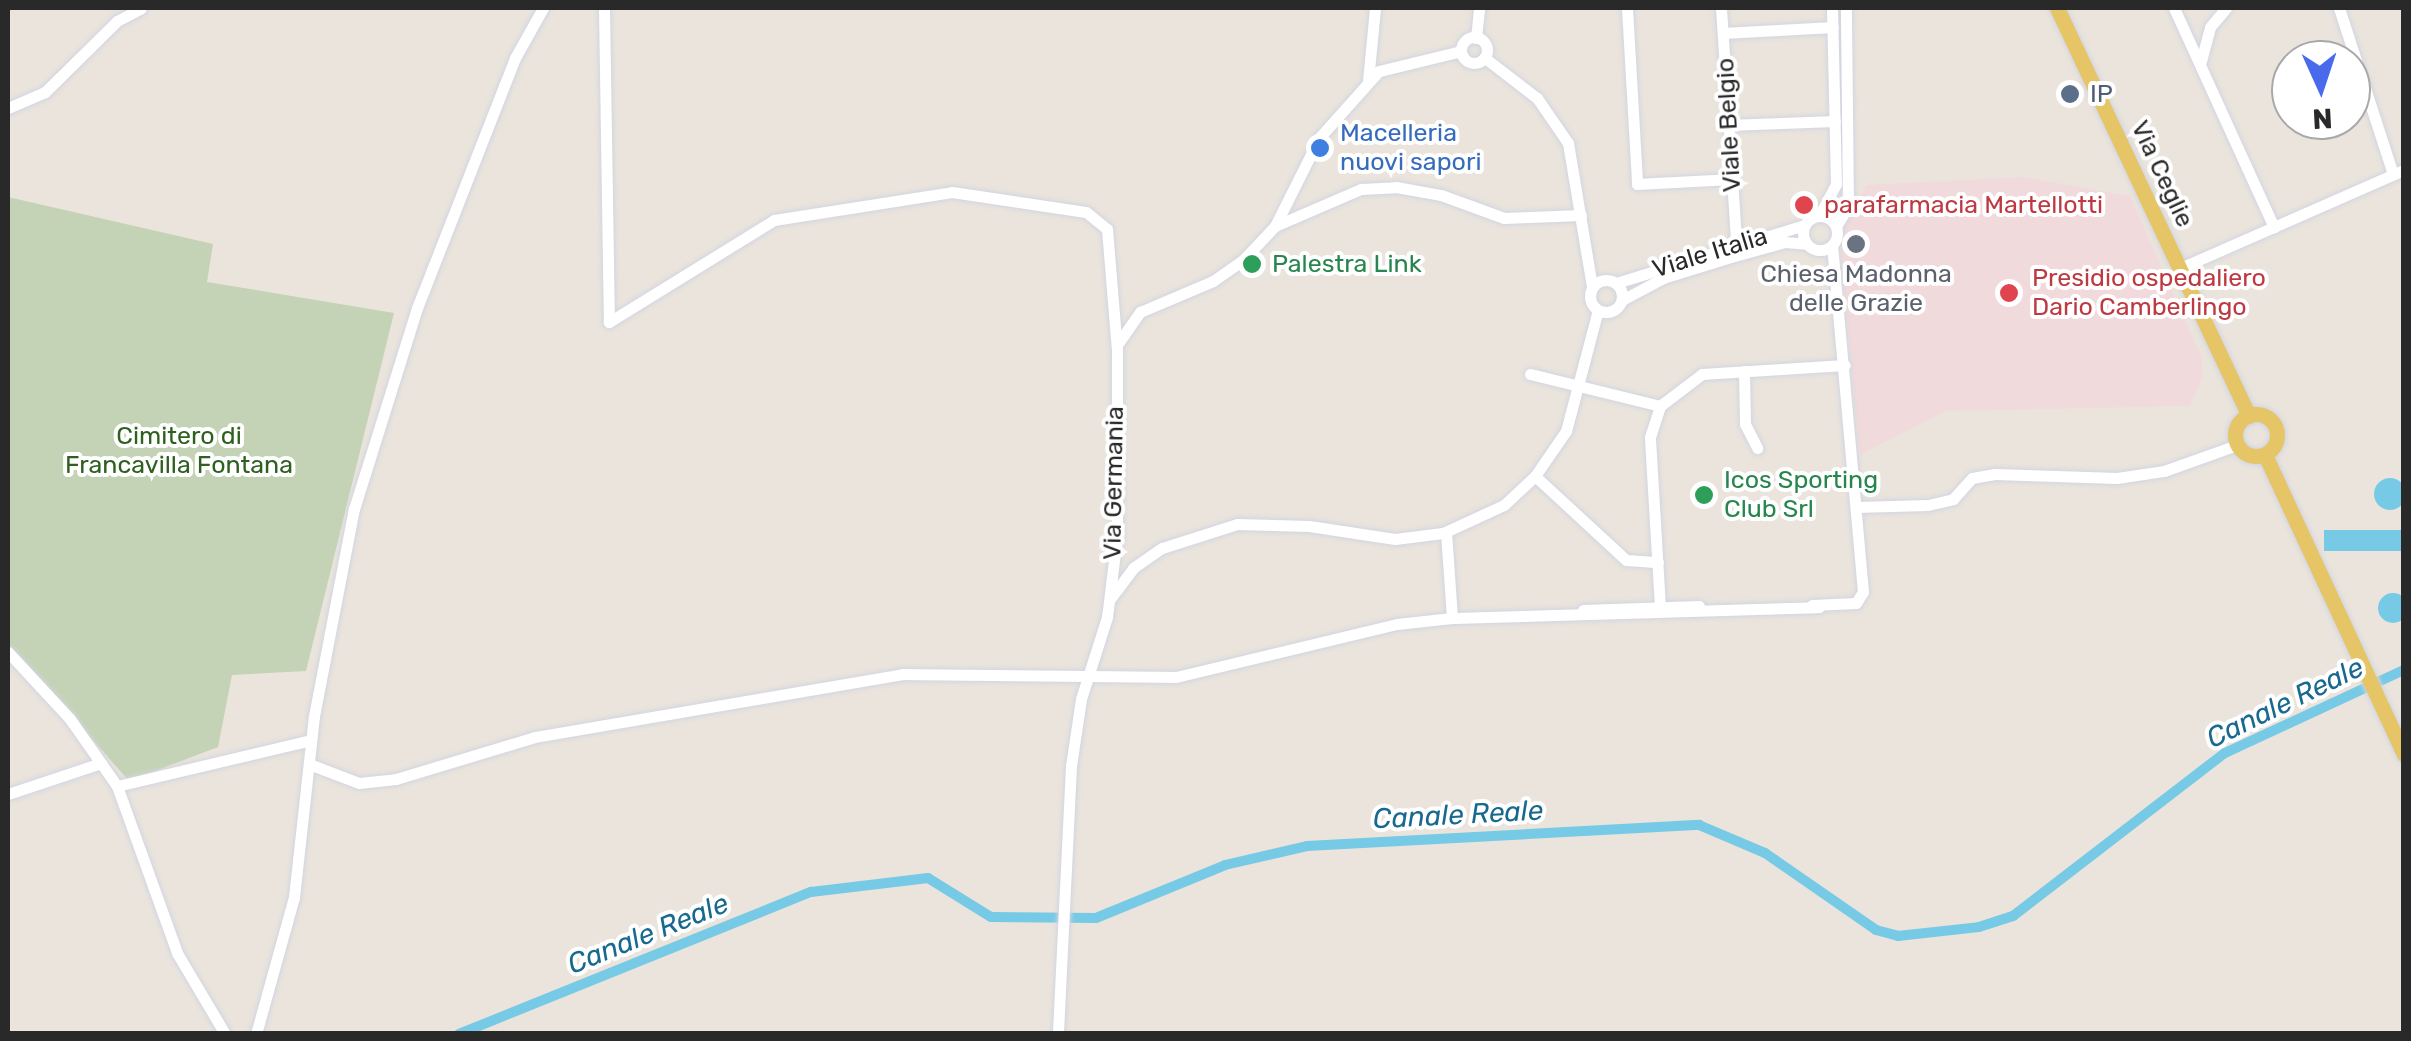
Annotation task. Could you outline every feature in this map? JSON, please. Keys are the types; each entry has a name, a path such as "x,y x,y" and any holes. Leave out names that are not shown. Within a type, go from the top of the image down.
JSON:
{"main road":[{"name":"Via Ceglie","path":"2057,8 2248,416 2274,424 2275,445 2265,455 2404,754"},
{"path":"2248,416 2236,431 2238,445 2249,455 2265,455"}],"street":[{"path":"8,108 45,92 118,21 141,8"},
{"path":"256,1034 290,916 332,604 382,410 490,121 543,8"},
{"name":"Via Germania","path":"604,8 609,322 774,220 967,193 1098,216 1107,229 1116,350 1118,518 1109,600 1088,673 1070,766 1058,1034"},
{"path":"1368,81 1374,8"},
{"path":"1476,38 1479,8"},
{"path":"1627,8 1636,184 1732,179"},
{"name":"Viale Belgio","path":"1721,8 1736,244"},
{"path":"1832,8 1836,184 1819,216 1805,225 1806,244 1822,250 1832,246"},
{"path":"308,764 358,783 396,780 536,738 902,674 1072,680 1088,673 1132,678 1210,672 1398,624 1452,618 1856,603 1864,592 1832,246 1836,226 1848,207 1846,8"},
{"path":"2174,8 2274,227"},
{"path":"2201,66 2201,46 2226,8"},
{"path":"2178,268 2398,172 2339,8"},
{"path":"1723,32 1833,27"},
{"path":"1460,51 1467,39 1476,38 1486,43 1484,58"},
{"path":"1274,226 1319,138 1368,81 1410,59 1460,51"},
{"path":"1460,51 1468,62 1484,58"},
{"path":"1109,600 1133,568 1162,548 1237,524 1309,526 1396,540 1446,532 1504,505 1535,476 1566,431 1582,387 1598,310 1590,298 1592,287 1576,168 1556,119 1484,58"},
{"path":"1728,125 1835,121"},
{"path":"1116,350 1123,329 1140,312 1213,281 1274,226 1361,189 1396,188 1441,194 1504,218 1581,215"},
{"path":"1819,216 1836,226"},
{"name":"Viale Italia","path":"1616,283 1805,225"},
{"name":"Viale Italia","path":"1622,300 1664,278 1731,257 1785,242 1806,244"},
{"path":"1592,287 1605,279 1616,283 1622,300 1610,312 1598,310"},
{"path":"1660,607 1650,436 1660,406 1702,374 1845,365"},
{"path":"1744,371 1745,424 1758,448"},
{"path":"1530,374 1660,406"},
{"path":"1856,507 1928,506 1953,498 1972,478 1995,474 2117,478 2164,471 2238,445"},
{"path":"1535,476 1626,560 1658,562"},
{"path":"1446,532 1452,618"},
{"path":"1480,618 1660,607 1819,606"},
{"path":"8,652 117,786 176,953 225,1034"},
{"path":"117,786 311,740"},
{"path":"8,794 102,763"}],"shaded area":[{"name":"Presidio ospedaliero Dario Camberlingo","path":"2023,177 2130,196 2201,356 2203,376 2190,406 1946,411 1860,455 1840,237 1866,185"}],"green space":[{"name":"Cimitero di Francavilla Fontana","path":"8,197 213,244 207,282 394,313 306,671 232,675 218,747 129,781 8,644"}],"water":[{"path":"2390,478 2401,483 2406,494 2401,505 2390,510 2379,505 2374,494 2379,483"},
{"path":"2324,530 2403,530 2403,551 2324,551"},
{"path":"2393,593 2404,597 2408,608 2404,619 2393,623 2382,619 2378,608 2382,597"}],"waterway":[{"name":"Canale Reale","path":"459,1034 811,892 928,878 991,917 1096,918 1225,865 1307,846 1699,825 1765,853 1876,930 1898,936 1979,927 2013,916 2225,753 2404,670"}],"place":[{"name":"IP","path":"2070,94"},
{"name":"Macelleria nuovi sapori","path":"1320,148"},
{"name":"parafarmacia Martellotti","path":"1804,205"},
{"name":"Chiesa Madonna delle Grazie","path":"1856,244"},
{"name":"Palestra Link","path":"1252,264"},
{"name":"Presidio ospedaliero Dario Camberlingo","path":"2009,293"},
{"name":"Icos Sporting Club Srl","path":"1704,495"}]}
